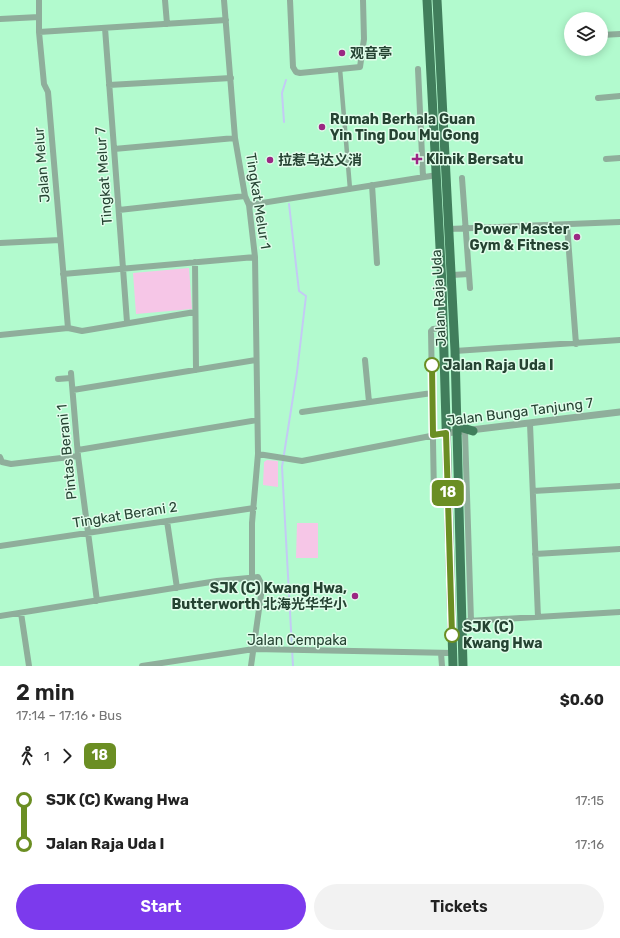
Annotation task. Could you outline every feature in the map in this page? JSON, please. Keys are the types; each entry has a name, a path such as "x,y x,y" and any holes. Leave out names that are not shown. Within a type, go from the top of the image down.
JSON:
{"main road":[{"name":"Jalan Raja Uda","path":"427,0 437,175 443,328 453,666"},
{"name":"Jalan Raja Uda","path":"437,0 452,275 456,421 465,432 457,454 463,666"},
{"path":"456,421 465,432"},
{"path":"447,455 450,453 457,454"}],"street":[{"name":"Jalan Melur","path":"38,0 39,32 44,84 48,92 68,328"},
{"path":"165,0 167,24"},
{"name":"Tingkat Melur 1","path":"224,0 235,138 245,196 249,205 255,257 258,454 254,508 255,577 260,579 261,594 251,666"},
{"path":"290,0 294,67 296,72 360,67 364,40 363,0"},
{"path":"0,19 39,17"},
{"path":"39,32 226,20"},
{"name":"Tingkat Melur 7","path":"105,28 127,322"},
{"path":"608,35 620,34"},
{"path":"340,69 350,189"},
{"path":"418,69 423,177"},
{"path":"109,85 230,78"},
{"path":"598,98 620,96"},
{"path":"114,149 235,138"},
{"path":"606,159 620,158"},
{"path":"249,205 437,175"},
{"path":"462,178 470,288"},
{"path":"372,185 377,263"},
{"path":"119,210 245,196"},
{"path":"449,229 620,222"},
{"path":"566,225 576,344"},
{"path":"0,243 60,240"},
{"path":"63,274 255,257"},
{"path":"195,262 196,370"},
{"path":"452,275 469,274"},
{"path":"0,335 68,328 82,331 127,322 195,312"},
{"name":"Jalan Raja Uda","path":"434,496 431,331 433,329 443,328"},
{"path":"455,352 620,340"},
{"path":"73,390 256,360"},
{"path":"365,360 369,402"},
{"name":"Pintas Berani 1","path":"58,379 71,375 78,453 97,601"},
{"path":"302,412 432,393"},
{"name":"Jalan Bunga Tanjung 7","path":"258,454 302,461 433,435 620,412"},
{"path":"1,459 11,464 257,420"},
{"path":"530,424 538,617"},
{"path":"465,432 471,621"},
{"path":"532,492 620,486"},
{"name":"Tingkat Berani 2","path":"0,546 254,508"},
{"path":"167,521 177,588"},
{"path":"535,554 620,548"},
{"path":"0,616 255,577"},
{"path":"21,612 29,666"},
{"path":"461,622 620,612"},
{"name":"Jalan Cempaka","path":"142,666 254,649 288,651 453,653"},
{"path":"441,653 442,666"}],"shaded area":[{"path":"189,268 192,309 136,314 133,273"},
{"path":"267,460 278,461 278,487 263,485 264,462"},
{"path":"297,523 318,523 318,558 296,558"}],"waterway":[{"path":"284,122 282,93 286,80"},
{"path":"289,204 299,291 306,296 297,372 282,467 293,666"}],"bus line":[{"name":"18","path":"432,365 433,435 446,433 452,635"}],"place":[{"name":"观音亭","path":"342,53"},
{"name":"Rumah Berhala Guan Yin Ting Dou Mu Gong","path":"322,127"},
{"name":"Klinik Bersatu","path":"417,159"},
{"name":"拉惹乌达义消","path":"270,160"},
{"name":"Power Master Gym & Fitness","path":"577,237"},
{"name":"Jalan Raja Uda I","path":"432,365"},
{"name":"SJK (C) Kwang Hwa, Butterworth 北海光华华小","path":"355,596"},
{"name":"SJK (C) Kwang Hwa","path":"452,635"}]}
